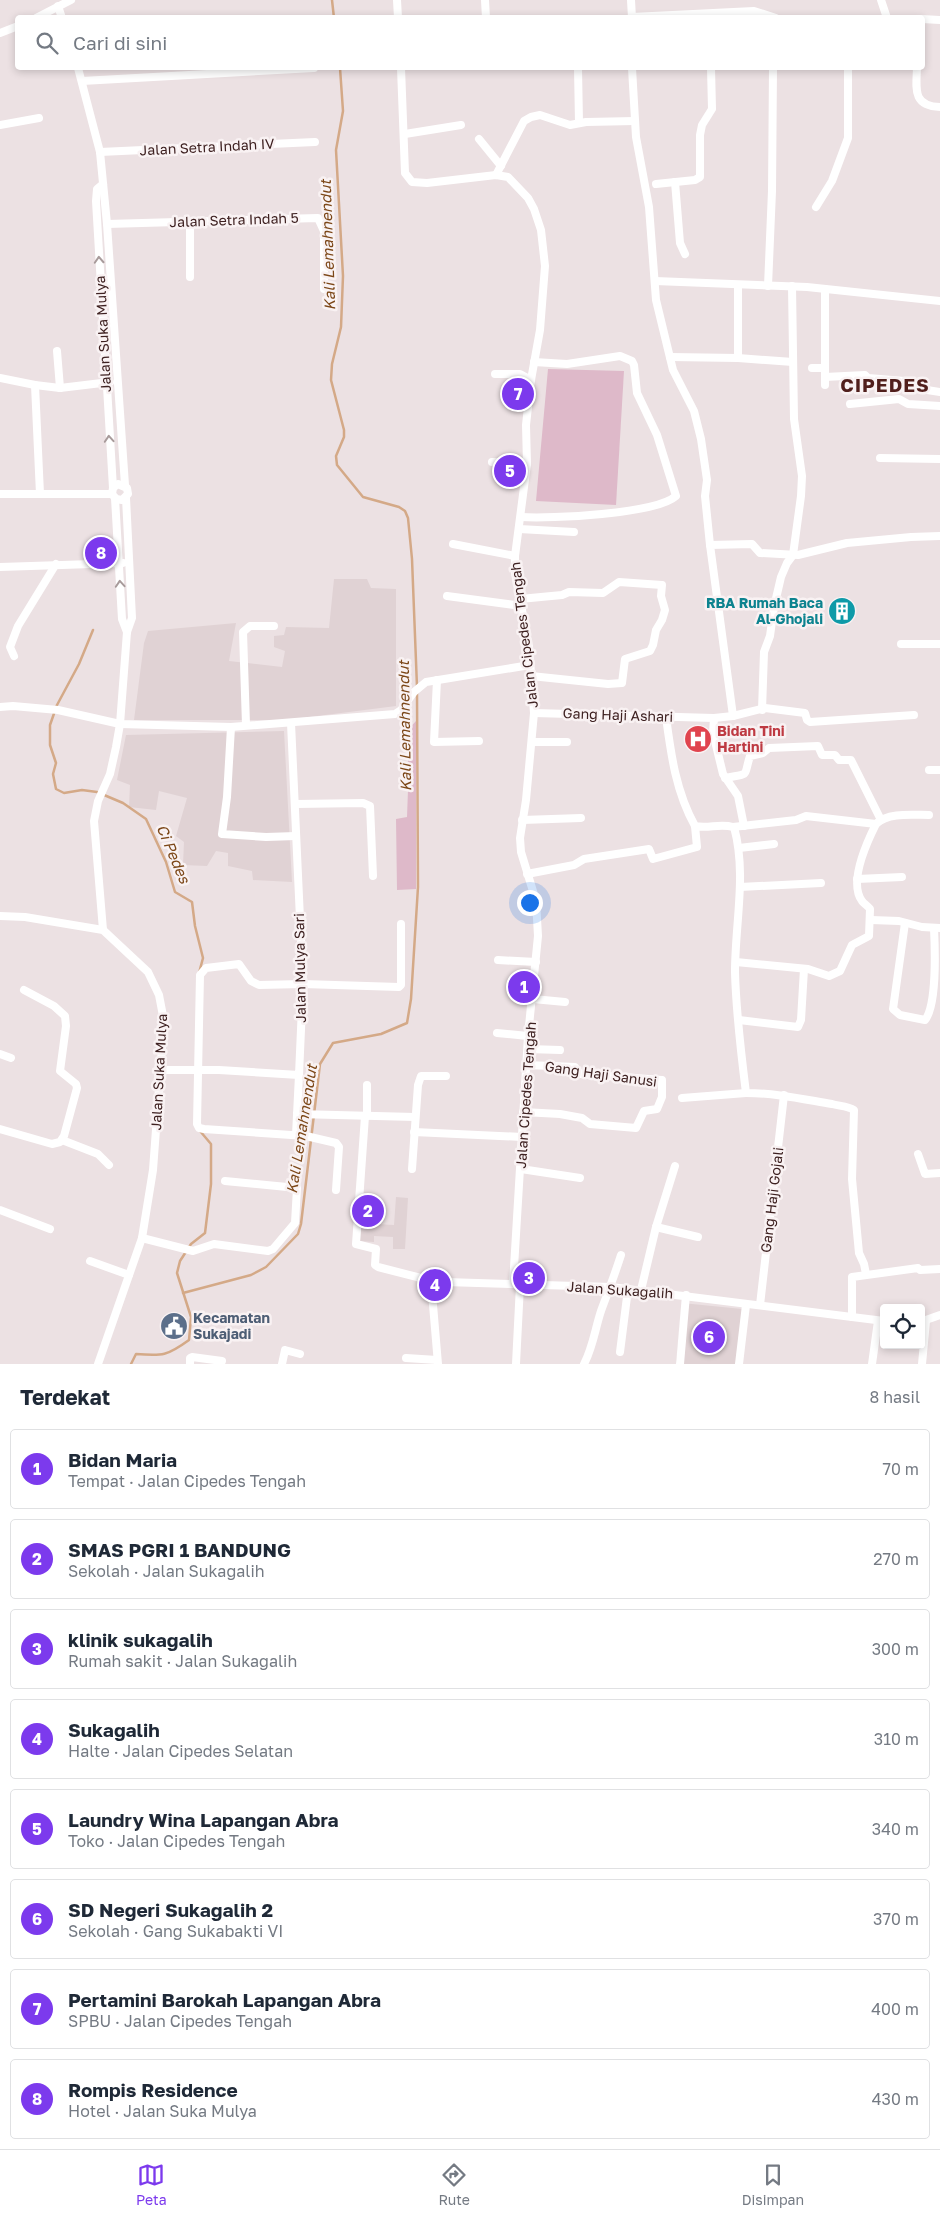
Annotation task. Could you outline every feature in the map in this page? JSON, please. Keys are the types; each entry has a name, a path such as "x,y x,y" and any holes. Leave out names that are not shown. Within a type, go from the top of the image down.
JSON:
{"street":[{"path":"42,15 71,0"},
{"path":"398,0 398,15"},
{"path":"485,0 486,15"},
{"path":"631,0 632,15"},
{"path":"881,0 886,15"},
{"path":"58,6 61,15"},
{"path":"710,15 754,12 766,15"},
{"path":"925,19 940,20"},
{"path":"0,33 15,27"},
{"name":"Jalan Suka Mulya","path":"79,70 100,152 108,224 125,485"},
{"path":"82,81 278,70"},
{"path":"401,70 405,173 412,182 427,183 496,175 524,121 531,117 540,115 570,125 635,121"},
{"path":"578,70 579,123"},
{"path":"632,70 637,145 649,207 656,300 673,370 694,411 701,439 706,480 705,496 710,546 733,716"},
{"path":"656,184 695,180 700,177 700,135 702,124 712,109 711,70"},
{"path":"768,286 772,191 773,70"},
{"path":"816,207 832,181 848,138 848,70"},
{"path":"917,70 918,98 921,103 940,107"},
{"path":"0,125 40,118"},
{"path":"405,134 461,125"},
{"path":"479,139 501,166"},
{"name":"Jalan Setra Indah IV","path":"100,152 315,142"},
{"name":"Jalan Cipedes Tengah","path":"496,175 508,178 528,198 541,230 545,279 540,330 531,380 526,425 527,464 514,574 521,602 530,665 534,713 520,845 536,901 538,915 536,962 528,1036 523,1112 516,1364"},
{"path":"675,182 680,243 685,254"},
{"name":"Jalan Suka Mulya","path":"103,184 97,189 96,201 105,383 122,619 127,632"},
{"name":"Jalan Setra Indah 5","path":"108,224 318,218 324,231 324,289"},
{"path":"190,222 190,278"},
{"path":"655,281 792,286 940,301"},
{"path":"738,285 738,358"},
{"path":"762,710 765,647 770,636 781,577 793,555 802,496 802,476 794,419 792,286"},
{"path":"825,289 825,381 865,375 868,378 904,381 908,387 940,392"},
{"path":"57,351 60,388"},
{"path":"521,517 592,516 660,503 676,496 658,435 637,392 632,361 620,356 567,364 534,362"},
{"path":"670,357 738,358 793,362"},
{"path":"812,368 825,368"},
{"path":"495,374 520,374 531,380"},
{"path":"0,378 60,388 117,382"},
{"path":"35,385 40,494"},
{"path":"850,404 904,400 908,404 940,406"},
{"path":"880,458 940,459"},
{"path":"492,462 527,464"},
{"path":"118,484 125,485 128,494 126,498 118,500 113,494 118,484"},
{"path":"0,494 113,494"},
{"name":"Jalan Suka Mulya","path":"98,1364 142,1238 153,1170 162,1070 164,1021 154,982 142,965 103,930 94,821 98,801 113,765 120,724 127,632 132,618 126,498"},
{"path":"519,529 574,532"},
{"path":"710,546 752,544 760,553 793,555 812,553 847,543 940,536"},
{"path":"452,544 515,556"},
{"path":"0,567 130,563"},
{"path":"14,656 10,647 18,626 56,564"},
{"path":"448,596 521,602 570,592 603,593 619,582 662,585 661,596 665,610 656,630 653,645 650,651 626,659 622,683 608,684 531,676"},
{"path":"246,725 243,632 250,626 274,626"},
{"path":"901,644 940,644"},
{"path":"0,707 55,709 120,724 231,727 291,723 395,714 402,710 414,692 426,682 530,665"},
{"path":"437,680 434,742 479,742"},
{"name":"Gang Haji Ashari","path":"534,713 714,718 733,716 765,708 805,713 806,719 810,722 914,715"},
{"path":"528,874 574,864 582,860 630,851 649,848 653,859 697,847 695,826 676,778 670,753 666,717"},
{"path":"714,718 713,733 725,778 738,796 744,826"},
{"name":"Jalan Mulya Sari","path":"291,723 304,984 296,1135"},
{"path":"231,727 227,797 222,834 266,837 296,836"},
{"path":"532,742 567,742"},
{"path":"725,778 746,774 750,756 763,753 769,748 818,746 822,755 834,755 839,760 851,760 878,822 858,870 857,879 861,900 870,909 869,936 852,945 840,972 829,976 804,968 736,962"},
{"path":"929,770 940,770"},
{"path":"296,804 363,803 370,806 374,876"},
{"path":"695,826 710,828 725,825 734,827 796,820 806,816 878,822 897,816 929,815"},
{"path":"522,820 581,818"},
{"path":"734,827 739,848 740,887 736,962 746,1093"},
{"path":"739,848 774,844"},
{"path":"857,879 902,877"},
{"path":"740,887 821,883"},
{"path":"0,916 25,917 103,930"},
{"path":"871,920 888,920 937,928 932,997 925,1020 900,1015 893,1009 905,923"},
{"path":"336,1190 339,1147 336,1143 306,1136 199,1128 196,1119 199,1070 200,975 202,970 239,964 251,981 259,985 304,984 399,987 401,924"},
{"path":"498,960 536,962"},
{"path":"739,1020 782,1024 789,1028 798,1027 801,1020 804,968"},
{"path":"24,990 54,1006 65,1016 66,1026 60,1071 77,1086 62,1140"},
{"path":"533,999 565,1002"},
{"path":"497,1034 528,1036"},
{"path":"528,1048 560,1050"},
{"path":"0,1054 11,1058"},
{"name":"Gang Haji Sanusi","path":"523,1112 560,1114 582,1118 590,1124 636,1128 644,1111 657,1109 662,1097 662,1080 616,1075 580,1074 575,1067 527,1065"},
{"path":"162,1070 299,1075"},
{"path":"412,1168 418,1085 421,1076 446,1076"},
{"path":"366,1116 367,1085"},
{"path":"682,1098 746,1093 784,1095 846,1106 854,1110 852,1179 858,1253 864,1264 866,1274"},
{"name":"Gang Haji Gojali","path":"760,1305 784,1095"},
{"path":"297,1114 415,1118"},
{"name":"Jalan Sukagalih","path":"366,1116 356,1244 376,1249 375,1265 378,1267 430,1280 435,1285 445,1282 611,1287 880,1321"},
{"path":"0,1129 52,1144 62,1140 98,1154 109,1165"},
{"path":"414,1132 522,1137"},
{"path":"918,1154 925,1174 940,1173"},
{"path":"641,1290 656,1227 675,1166"},
{"path":"521,1168 580,1178"},
{"path":"142,1238 193,1251 214,1244 271,1250 295,1223 297,1187 226,1181"},
{"path":"0,1210 50,1230"},
{"path":"656,1227 698,1236"},
{"path":"584,1364 594,1343 601,1311 621,1254"},
{"path":"90,1261 129,1276"},
{"path":"852,1317 852,1278 866,1274 918,1268 920,1270 940,1269"},
{"path":"406,1358 438,1362 432,1294 435,1285"},
{"path":"620,1352 628,1289"},
{"path":"680,1364 686,1295"},
{"path":"739,1364 746,1305"},
{"path":"925,1321 940,1316"},
{"path":"872,1364 880,1326"},
{"path":"922,1364 923,1349"},
{"path":"282,1364 285,1350 300,1354"},
{"path":"190,1364 192,1356 222,1361"}],"shaded area":[{"path":"548,369 624,371 616,505 536,501"},
{"path":"334,579 367,579 371,588 396,589 396,706 286,720 134,720 144,643 148,631 236,623 229,661 282,667 285,651 274,647 274,636 284,635 286,627 329,628"},
{"path":"416,721 416,889 397,890 396,819 407,817 409,789 407,731"},
{"path":"284,731 292,882 253,880 252,871 228,866 228,853 216,851 207,866 183,865 184,842 176,836 187,798 159,791 156,810 129,807 130,785 117,780 126,735"},
{"path":"362,1195 376,1196 375,1224 394,1225 396,1197 408,1198 405,1249 393,1249 393,1237 374,1236 374,1242 360,1241"},
{"path":"682,1303 742,1309 736,1364 676,1364"}],"waterway":[{"name":"Kali Lemahnendut","path":"332,0 334,15"},
{"name":"Kali Lemahnendut","path":"340,70 343,111 336,150 343,276 341,327 332,364 331,380 344,430 344,437 336,456 337,465 363,497 399,507 405,511 408,518 412,559 417,687"},
{"name":"Ci Pedes","path":"93,630 79,664 57,705 50,725 50,745 56,763 53,774 56,789 64,793 82,790 97,792 123,803 146,819 166,862 175,892 192,902 195,926 203,958 199,973"},
{"name":"Kali Lemahnendut","path":"183,1293 251,1275 266,1267 298,1234 301,1224 320,1064 333,1043 381,1034 407,1023 411,999 418,887 417,693"},
{"name":"Ci Pedes","path":"131,1364 136,1354 164,1354 189,1340 191,1317 177,1273 180,1261 191,1244 205,1233 211,1184 211,1144 200,1131"}],"place":[{"name":"Pertamini Barokah Lapangan Abra","path":"518,394"},
{"name":"Laundry Wina Lapangan Abra","path":"510,471"},
{"name":"Rompis Residence","path":"101,553"},
{"name":"RBA Rumah Baca Al-Ghojali","path":"842,611"},
{"name":"Bidan Tini Hartini","path":"698,739"},
{"name":"Bidan Maria","path":"524,987"},
{"name":"SMAS PGRI 1 BANDUNG","path":"368,1211"},
{"name":"klinik sukagalih","path":"529,1278"},
{"name":"Sukagalih","path":"435,1285"},
{"name":"Kecamatan Sukajadi","path":"174,1326"},
{"name":"SD Negeri Sukagalih 2","path":"709,1337"}],"district":[{"name":"CIPEDES","path":"885,385"}]}
